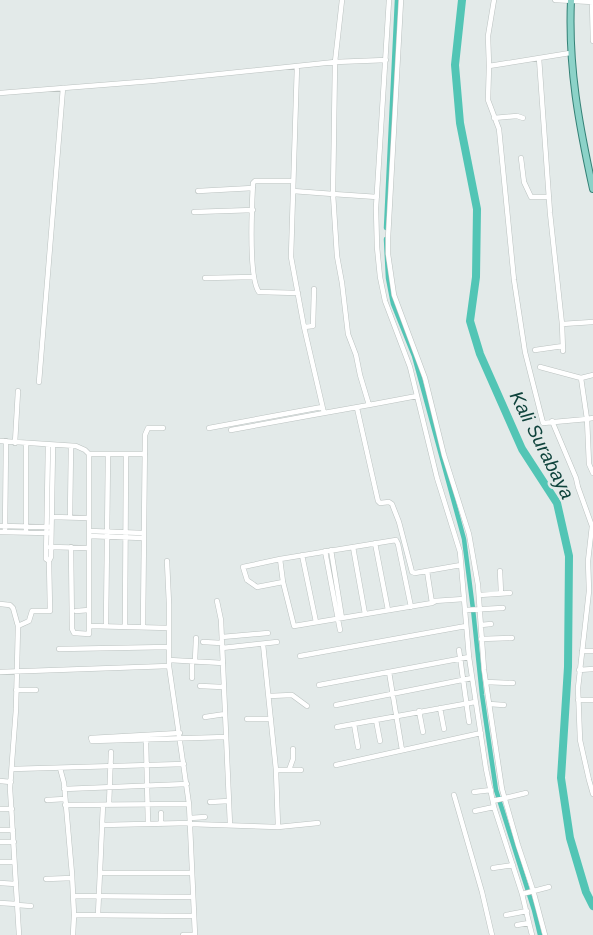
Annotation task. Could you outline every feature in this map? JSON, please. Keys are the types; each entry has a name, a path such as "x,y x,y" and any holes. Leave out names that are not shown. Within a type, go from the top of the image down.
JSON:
{"main road":[{"path":"570,1 570,53 577,113 593,190"}],"street":[{"path":"342,0 335,62 333,194 337,256 348,334 356,355 369,405"},
{"path":"389,0 387,69 377,197 376,230 379,264 385,301 416,382 417,396 454,524 460,552 475,702 494,807 524,893 532,935"},
{"path":"401,0 396,69 388,264 394,295 424,379 443,455 472,549 479,595 481,639 486,682 504,798 545,935"},
{"path":"494,0 488,36 488,100 499,129 514,280 524,352 542,422 593,418"},
{"path":"555,0 592,2 593,41"},
{"path":"489,66 570,53"},
{"path":"539,58 563,351"},
{"path":"0,93 152,81 335,62 386,60"},
{"path":"297,66 291,181 293,191 291,257 296,293 324,413"},
{"path":"387,69 396,69"},
{"path":"39,382 63,88"},
{"path":"494,118 517,116 523,118"},
{"path":"521,158 524,182 531,198 549,197"},
{"path":"291,181 253,182 254,277 255,286 259,292 296,293"},
{"path":"198,191 253,188"},
{"path":"293,191 377,197"},
{"path":"194,212 253,210"},
{"path":"379,264 388,264"},
{"path":"382,277 390,276"},
{"path":"205,278 254,277"},
{"path":"304,327 313,326 314,289"},
{"path":"562,324 593,322"},
{"path":"535,350 562,346"},
{"path":"540,367 581,378 593,375"},
{"path":"581,378 587,419 590,464 593,473"},
{"path":"416,382 424,379"},
{"path":"15,443 18,391"},
{"path":"231,430 417,396"},
{"path":"209,428 322,407"},
{"path":"358,408 378,502 392,504 399,522 412,572 461,566"},
{"path":"552,422 576,478 592,526 588,561 589,591 579,670 578,700 580,740 593,793"},
{"path":"143,627 146,430 150,428 163,428"},
{"path":"49,530 2,529 3,441 71,446 80,448 89,454 145,454"},
{"path":"26,444 26,530"},
{"path":"49,530 52,517 51,446"},
{"path":"18,626 29,621 32,611 50,610 49,561 52,557 49,547 51,446"},
{"path":"70,517 71,446"},
{"path":"71,547 73,632 90,634 89,454"},
{"path":"106,626 108,454"},
{"path":"124,626 126,455"},
{"path":"434,457 443,455"},
{"path":"52,517 89,518"},
{"path":"454,524 463,521"},
{"path":"89,534 143,536"},
{"path":"283,582 257,587 247,580 242,568 244,566 302,555 397,541 410,606"},
{"path":"376,543 388,610"},
{"path":"49,547 89,548"},
{"path":"353,547 365,614"},
{"path":"328,551 340,618 340,630"},
{"path":"302,555 316,622"},
{"path":"280,559 283,582 293,625 434,602 464,599"},
{"path":"167,561 169,666 189,804 195,935 183,935"},
{"path":"427,571 434,602"},
{"path":"500,571 501,593"},
{"path":"479,595 510,593"},
{"path":"217,601 222,637 230,825"},
{"path":"0,604 10,605 13,608 18,626 11,782 19,935"},
{"path":"466,611 503,608"},
{"path":"587,608 593,608"},
{"path":"76,611 90,610"},
{"path":"585,620 593,620"},
{"path":"481,625 491,624"},
{"path":"90,626 169,628"},
{"path":"300,656 466,626"},
{"path":"222,637 268,632"},
{"path":"256,634 257,644"},
{"path":"192,678 196,638"},
{"path":"481,639 512,638"},
{"path":"203,642 222,646 277,642"},
{"path":"263,644 276,770 278,827"},
{"path":"59,649 169,647"},
{"path":"459,650 470,722"},
{"path":"582,651 593,651"},
{"path":"319,685 469,657"},
{"path":"169,660 223,663"},
{"path":"0,672 169,666"},
{"path":"579,670 593,669"},
{"path":"389,672 402,750"},
{"path":"336,705 472,678"},
{"path":"486,682 513,682"},
{"path":"200,686 223,686"},
{"path":"16,690 36,690"},
{"path":"269,696 292,695 307,706"},
{"path":"578,700 593,700"},
{"path":"337,727 475,702"},
{"path":"489,704 504,706"},
{"path":"440,708 444,729"},
{"path":"419,712 423,732"},
{"path":"205,717 225,714"},
{"path":"247,719 271,719"},
{"path":"376,720 380,741"},
{"path":"354,724 358,747"},
{"path":"336,765 481,733"},
{"path":"180,736 146,740 134,738 91,738 92,741 134,738 180,736 226,736"},
{"path":"146,740 148,824"},
{"path":"289,770 293,759 293,749"},
{"path":"109,805 110,752"},
{"path":"12,770 184,764"},
{"path":"60,768 64,789 72,878 73,935"},
{"path":"276,770 301,770"},
{"path":"0,782 11,782"},
{"path":"64,789 187,784"},
{"path":"474,792 491,790"},
{"path":"494,800 526,794"},
{"path":"454,795 482,892 492,935"},
{"path":"47,800 65,799"},
{"path":"210,802 229,801"},
{"path":"65,805 189,804"},
{"path":"98,915 103,805"},
{"path":"475,811 494,807"},
{"path":"0,809 12,809"},
{"path":"161,813 161,824"},
{"path":"190,822 205,818"},
{"path":"102,825 190,822 278,827 318,823"},
{"path":"0,830 13,830"},
{"path":"0,842 14,842"},
{"path":"0,862 14,862"},
{"path":"493,868 513,865"},
{"path":"100,873 192,873"},
{"path":"46,879 72,878"},
{"path":"0,883 16,884"},
{"path":"524,893 549,887"},
{"path":"73,896 193,897"},
{"path":"0,903 31,906"},
{"path":"506,915 527,911"},
{"path":"74,915 194,916"},
{"path":"517,925 529,923"}],"waterway":[{"path":"386,228 397,0"},
{"name":"Kali Surabaya","path":"462,0 455,65 460,123 477,209 476,277 470,321 480,354 522,449 557,503 569,556 568,667 561,778 570,838 586,892 593,906"},
{"path":"386,239 388,278 393,304 414,356 464,539 482,695 496,790 534,910 540,935"}]}
